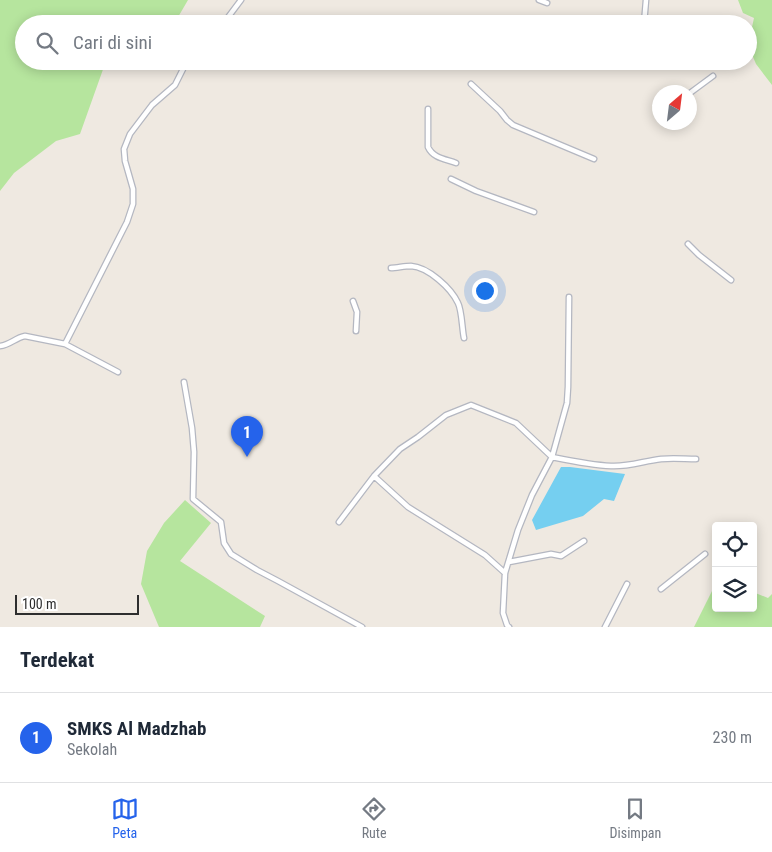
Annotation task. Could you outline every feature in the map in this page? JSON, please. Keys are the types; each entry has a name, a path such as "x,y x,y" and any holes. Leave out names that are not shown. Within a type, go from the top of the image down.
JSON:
{"lane":[{"path":"230,15 241,0"},
{"path":"539,0 547,3"},
{"path":"645,15 646,0"},
{"path":"65,344 127,222 133,204 133,190 125,161 124,149 130,134 152,106 175,85 182,70"},
{"path":"697,89 713,76"},
{"path":"472,84 513,124 594,159"},
{"path":"428,109 429,151 436,157 456,162"},
{"path":"451,179 476,191 534,212"},
{"path":"688,244 730,280"},
{"path":"391,268 411,266 425,270 449,290 459,304 464,338"},
{"path":"509,627 503,613 506,573 518,530 532,495 552,457 567,403 569,296"},
{"path":"353,301 357,312 356,331"},
{"path":"0,346 7,345 19,337 25,336 65,344 118,372"},
{"path":"184,382 194,452 193,498 221,522 224,543 231,554 256,570 278,580 362,627"},
{"path":"338,522 374,476 400,449 446,415 471,405 516,424 552,457 611,466 630,465 660,459 696,460"},
{"path":"374,476 408,507 485,555 506,573"},
{"path":"509,562 551,554 561,556 584,541"},
{"path":"661,589 705,554"},
{"path":"604,627 627,584"}],"green space":[{"path":"0,0 188,0 179,15 15,15 15,70 103,70 80,134 56,141 14,173 0,191"},
{"path":"738,0 772,0 772,85 757,65 757,15 743,13"},
{"path":"185,500 211,523 180,561 265,616 260,627 159,627 141,584 147,551 164,523"},
{"path":"712,591 712,612 757,612 757,594 768,598 772,594 772,627 694,627"}],"water":[{"path":"561,467 625,474 614,501 604,499 583,516 536,530 532,520"}],"place":[{"name":"SMKS Al Madzhab","path":"247,457"}]}
